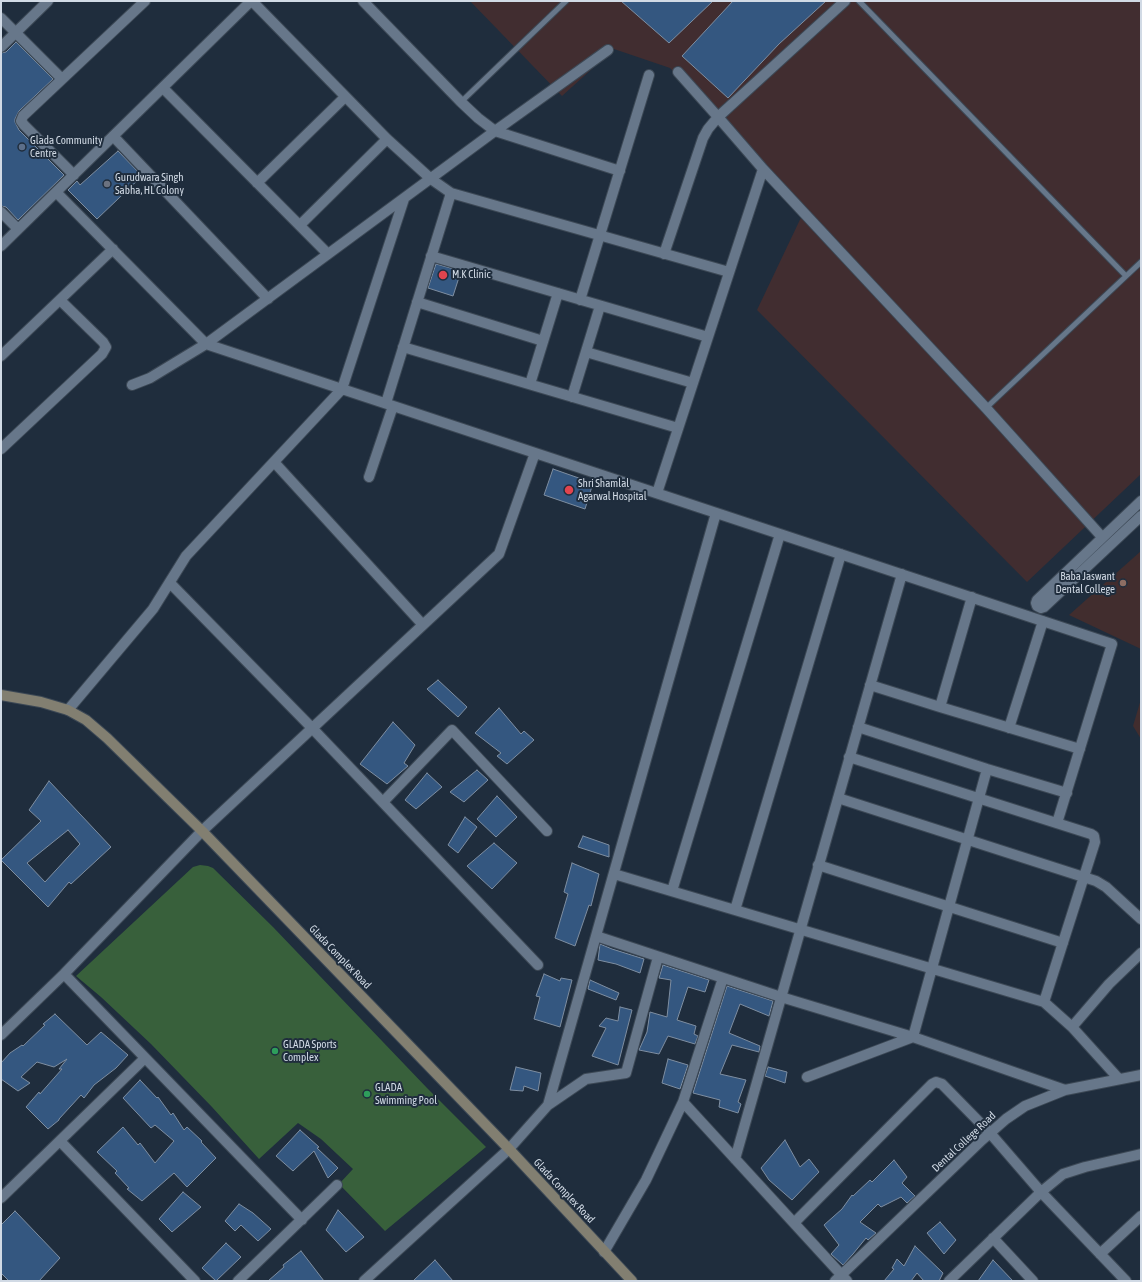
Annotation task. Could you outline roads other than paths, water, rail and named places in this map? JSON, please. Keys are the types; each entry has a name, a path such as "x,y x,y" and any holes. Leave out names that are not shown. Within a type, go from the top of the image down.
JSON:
{"street":[{"path":"1,47 48,1"},
{"path":"74,175 24,125 21,121 23,116 145,1"},
{"path":"1,246 252,1 387,139 431,178 451,193 729,272"},
{"path":"362,1 461,102 495,131 620,171"},
{"path":"664,254 703,138 708,129 718,117 844,1"},
{"path":"1,18 62,79"},
{"path":"132,385 150,378 206,344 495,131 608,50"},
{"path":"678,72 763,169 986,408 1102,537"},
{"path":"580,300 649,75"},
{"path":"163,88 328,254"},
{"path":"258,183 345,97"},
{"path":"113,136 268,299"},
{"path":"300,225 387,139"},
{"path":"657,493 763,169"},
{"path":"56,192 206,344 1112,644 1057,823"},
{"path":"369,477 403,346 451,193"},
{"path":"68,710 153,609 186,556 342,389 404,199"},
{"path":"1,212 18,229"},
{"path":"1,356 112,250"},
{"path":"431,256 708,337"},
{"path":"530,384 558,293"},
{"path":"1,449 102,354 106,347 103,342 60,300"},
{"path":"417,302 543,341"},
{"path":"572,397 600,306"},
{"path":"403,346 678,428"},
{"path":"586,352 693,383"},
{"path":"1,1035 64,974 202,831 498,554 535,453"},
{"path":"274,462 423,625"},
{"path":"1028,616 1037,606 1037,600 1141,501"},
{"path":"548,1105 716,513"},
{"path":"1037,606 1041,608 1044,607 1141,516"},
{"path":"672,891 780,534"},
{"path":"735,910 841,554"},
{"path":"735,1159 902,574"},
{"path":"170,583 312,728 538,965"},
{"path":"940,707 972,597"},
{"path":"1009,728 1043,621"},
{"path":"870,685 1080,749"},
{"name":"Glada Complex Road","path":"1,695 41,702 68,710 86,720 107,738 202,831 509,1149 632,1281"},
{"path":"858,727 1066,793"},
{"path":"383,802 452,730 547,831"},
{"path":"849,757 1094,836 1095,842 1044,1002"},
{"path":"912,1037 987,769"},
{"path":"838,798 1096,881 1106,887 1141,919"},
{"path":"818,866 1064,943"},
{"path":"614,874 1044,1002 1072,1027 1119,1079"},
{"path":"596,936 781,997 912,1037 1065,1090"},
{"path":"1072,1027 1109,984 1141,954"},
{"path":"364,1281 509,1149 548,1105 586,1079 626,1073 658,957"},
{"path":"64,974 302,1220"},
{"path":"604,1252 646,1180 683,1102 722,978"},
{"path":"807,1076 912,1037"},
{"path":"1,1198 145,1058"},
{"name":"Dental College Road","path":"841,1279 990,1133 1006,1119 1025,1106 1065,1090 1141,1075"},
{"path":"794,1223 932,1084 936,1082 942,1084 990,1133 1041,1192 1126,1281"},
{"path":"683,1102 794,1223 841,1279"},
{"path":"60,1141 195,1281"},
{"path":"949,1281 1041,1192 1063,1174 1085,1167 1141,1154"},
{"path":"238,1281 337,1185"},
{"path":"1100,1254 1141,1216"},
{"path":"993,1238 1034,1281"}],"lane":[{"path":"461,102 566,1"},
{"path":"859,1 1126,276"},
{"path":"986,408 1141,262"}],"place":[{"name":"Glada Community Centre","path":"22,147"},
{"name":"Gurudwara Singh Sabha, HL Colony","path":"107,184"},
{"name":"M.K Clinic","path":"443,275"},
{"name":"Shri Shamlal Agarwal Hospital","path":"569,490"},
{"name":"Baba Jaswant Dental College","path":"1123,583"},
{"name":"GLADA Sports Complex","path":"275,1051"},
{"name":"GLADA Swimming Pool","path":"367,1094"}]}
